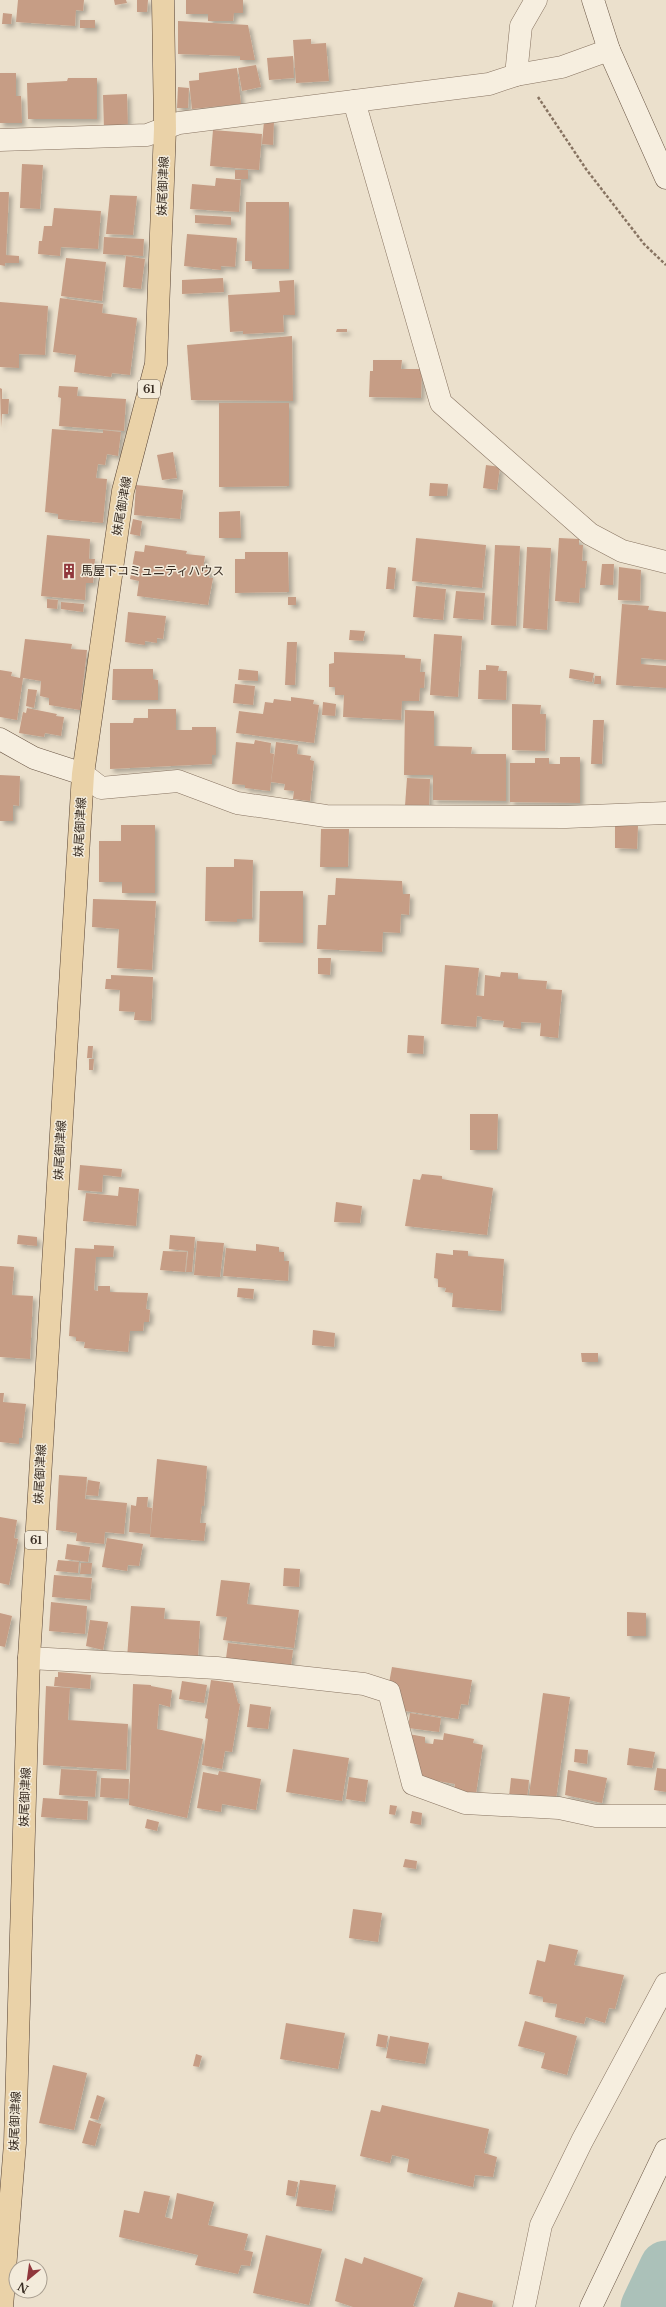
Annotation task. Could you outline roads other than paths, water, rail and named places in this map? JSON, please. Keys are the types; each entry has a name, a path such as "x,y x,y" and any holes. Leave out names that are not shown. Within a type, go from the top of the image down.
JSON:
{"main road":[{"name":"妹尾御津線","path":"2,2307 14,2143 29,1658 83,774 123,492 156,364 165,130 163,0"}],"street":[{"path":"516,75 521,26 536,0"},
{"path":"593,0 609,50 666,178"},
{"path":"0,140 147,135 165,130 179,123 489,84 516,75 562,67 609,50"},
{"path":"354,101 441,404 590,534 622,551 666,562"},
{"path":"0,739 34,758 83,774 101,788 178,781 237,803 326,816 566,817 666,813"},
{"path":"29,1658 217,1668 364,1684 388,1692 413,1784 465,1803 559,1808 596,1816 666,1816"},
{"path":"524,2307 542,2225 582,2141 666,1984"},
{"path":"592,2307 666,2150"}],"waterway":[{"path":"647,2307 666,2267"}],"place":[{"name":"馬屋下コミュニティハウス","path":"69,571"}]}
